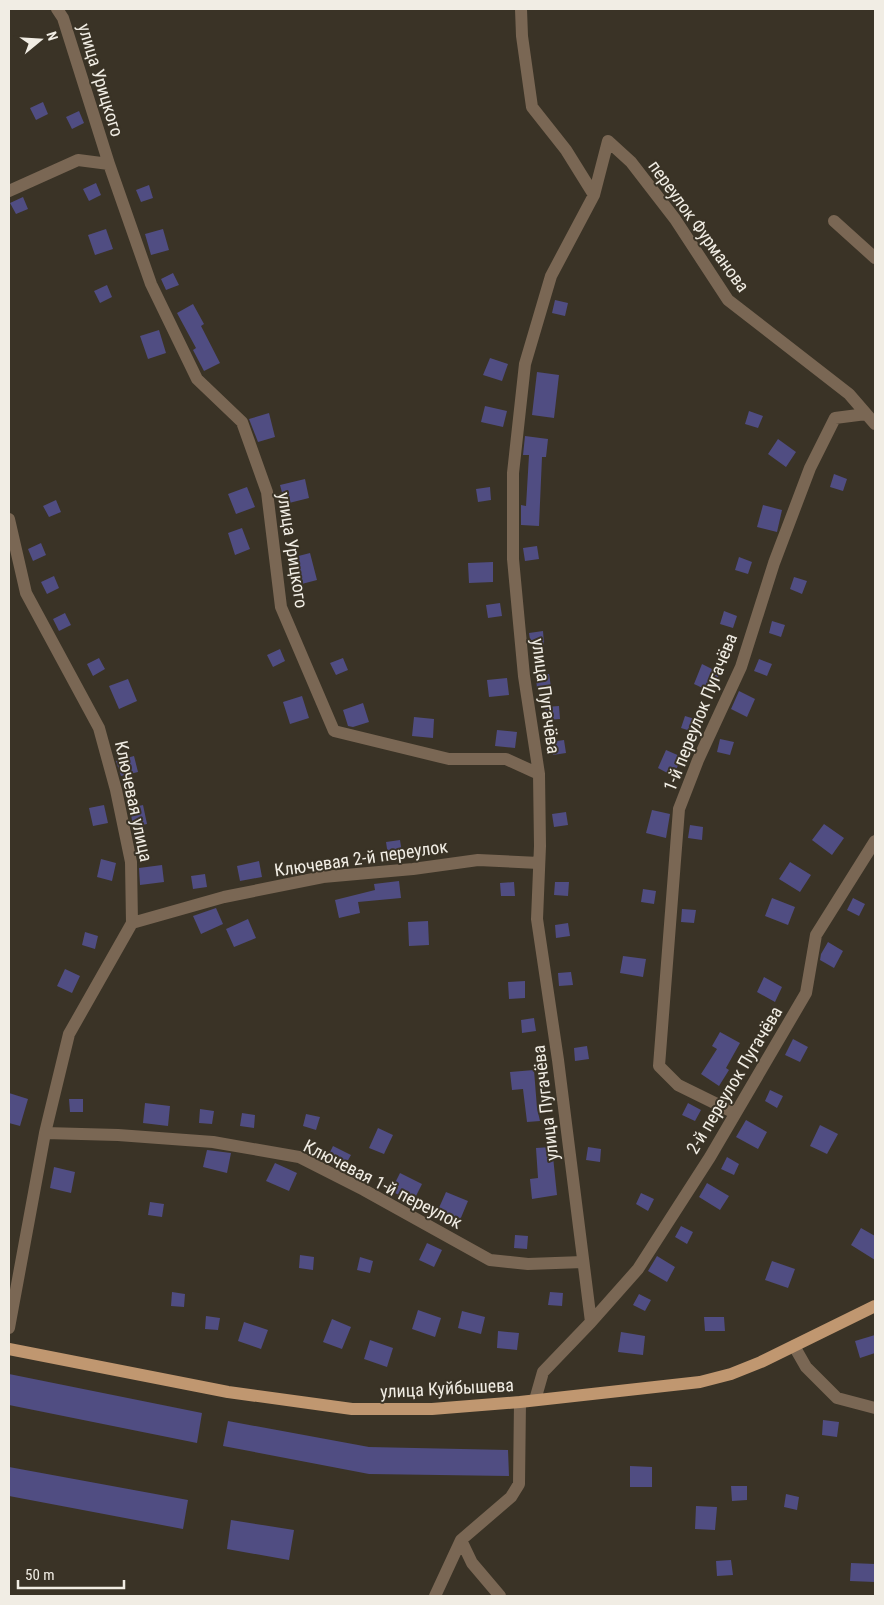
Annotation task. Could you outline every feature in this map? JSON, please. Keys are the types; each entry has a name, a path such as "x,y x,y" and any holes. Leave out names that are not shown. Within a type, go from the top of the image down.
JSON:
{"main road":[{"name":"улица Куйбышева","path":"9,1349 228,1392 352,1408 432,1409 520,1402 700,1382 731,1374 794,1346 875,1306"}],"street":[{"name":"улица Урицкого","path":"57,9 63,18 109,164 151,284 197,379 242,422 267,492 281,606 334,731 449,758 506,760 539,774"},
{"path":"522,9 522,36 532,107 566,150 594,195"},
{"name":"переулок Фурманова","path":"594,195 608,141 631,162 675,219 728,300 849,394 875,424"},
{"name":"улица Урицкого","path":"9,191 78,160 109,164"},
{"name":"улица Пугачёва","path":"591,1322 558,1060 537,919 539,774 524,676 515,578 513,473 524,364 551,276 594,195"},
{"path":"834,221 875,258"},
{"name":"1-й переулок Пугачёва","path":"735,1113 678,1085 659,1066 679,809 698,760 741,667 774,563 810,468 835,418 866,414"},
{"name":"Ключевая улица","path":"9,519 26,593 100,728 116,790 131,862 132,923"},
{"name":"2-й переулок Пугачёва","path":"591,1322 638,1269 710,1157 806,992 816,935 875,841"},
{"name":"Ключевая 2-й переулок","path":"132,923 224,897 323,877 413,869 478,860 539,863"},
{"path":"9,1328 45,1133 69,1034 132,923"},
{"name":"Ключевая 1-й переулок","path":"45,1133 213,1142 299,1157 364,1190 490,1260 528,1264 582,1262"},
{"path":"535,1400 543,1372 591,1322"},
{"path":"794,1346 806,1368 836,1398 875,1408"},
{"path":"435,1596 461,1540 511,1497 519,1484 520,1402"},
{"path":"461,1540 472,1563 500,1596"}],"building":[{"path":"43,102 48,114 36,120 30,108"},
{"path":"79,111 84,123 72,129 66,117"},
{"path":"96,183 101,195 89,201 83,189"},
{"path":"149,185 153,198 141,202 136,190"},
{"path":"23,197 28,209 16,214 10,203"},
{"path":"106,229 113,249 95,255 88,235"},
{"path":"163,229 169,250 151,255 145,234"},
{"path":"173,273 179,285 166,290 161,279"},
{"path":"107,285 112,297 100,303 94,291"},
{"path":"555,300 568,303 565,316 552,313"},
{"path":"193,304 204,324 201,326 220,363 204,371 193,350 196,348 177,313"},
{"path":"159,330 166,353 148,359 140,336"},
{"path":"490,358 508,364 502,381 483,375"},
{"path":"537,372 559,375 554,418 532,415"},
{"path":"485,406 507,411 503,427 481,422"},
{"path":"749,411 763,416 758,428 745,424"},
{"path":"269,413 275,437 258,442 249,419"},
{"path":"525,436 548,439 546,457 542,457 539,526 521,525 521,505 526,506 529,455 523,455"},
{"path":"778,439 796,452 786,467 768,454"},
{"path":"834,474 847,479 843,491 830,487"},
{"path":"305,479 309,498 285,504 280,485"},
{"path":"247,487 255,507 236,514 228,494"},
{"path":"490,487 491,500 478,502 476,489"},
{"path":"56,500 61,512 49,517 43,506"},
{"path":"763,505 782,510 777,532 757,527"},
{"path":"242,528 250,549 235,555 228,533"},
{"path":"41,543 46,555 33,561 28,549"},
{"path":"537,546 539,559 525,561 523,548"},
{"path":"310,553 317,580 294,586 287,559"},
{"path":"739,557 752,562 748,574 735,570"},
{"path":"493,562 493,582 469,583 468,563"},
{"path":"54,576 59,588 47,594 41,582"},
{"path":"794,577 807,581 802,594 790,589"},
{"path":"500,603 502,616 488,618 486,605"},
{"path":"724,611 737,616 733,628 720,624"},
{"path":"65,613 71,625 59,631 53,619"},
{"path":"772,621 785,625 781,637 769,633"},
{"path":"543,631 544,644 531,646 529,633"},
{"path":"280,649 285,661 273,667 267,655"},
{"path":"99,658 105,669 93,676 87,664"},
{"path":"343,658 348,670 336,675 330,663"},
{"path":"759,659 772,664 767,676 754,671"},
{"path":"702,664 720,673 711,692 694,684"},
{"path":"549,674 551,687 537,689 536,676"},
{"path":"507,678 509,695 489,697 487,680"},
{"path":"128,679 137,701 119,709 109,686"},
{"path":"739,691 755,699 747,717 731,709"},
{"path":"302,696 309,718 290,724 283,702"},
{"path":"363,703 369,722 353,727 348,726 343,710"},
{"path":"559,706 560,719 547,720 545,707"},
{"path":"685,716 698,720 694,732 681,728"},
{"path":"414,717 434,719 433,738 412,736"},
{"path":"497,730 517,732 515,748 495,746"},
{"path":"720,739 734,742 730,755 717,752"},
{"path":"564,740 566,753 553,755 551,742"},
{"path":"666,750 682,757 673,776 658,768"},
{"path":"134,756 138,772 121,776 116,761"},
{"path":"104,805 108,823 93,826 89,808"},
{"path":"143,805 147,824 133,827 130,808"},
{"path":"652,810 670,814 666,838 646,833"},
{"path":"566,812 568,825 554,827 552,814"},
{"path":"824,824 844,838 832,855 812,840"},
{"path":"690,825 703,827 702,840 688,838"},
{"path":"400,840 402,853 388,855 386,842"},
{"path":"101,859 116,863 112,881 97,877"},
{"path":"259,861 262,877 240,881 237,866"},
{"path":"790,862 811,875 800,892 779,879"},
{"path":"162,865 164,882 140,885 139,868"},
{"path":"205,874 207,887 193,889 191,876"},
{"path":"399,881 401,898 358,902 360,913 339,918 335,900 375,890 374,884"},
{"path":"514,882 515,896 501,896 500,883"},
{"path":"555,882 569,882 568,896 554,895"},
{"path":"643,889 656,891 654,904 641,902"},
{"path":"772,898 795,907 788,925 765,916"},
{"path":"853,898 865,904 859,916 847,910"},
{"path":"216,908 223,924 201,934 193,916"},
{"path":"682,909 696,910 694,923 681,922"},
{"path":"248,919 256,938 234,947 226,929"},
{"path":"428,921 429,945 409,946 408,922"},
{"path":"568,923 570,936 556,938 555,925"},
{"path":"85,932 98,936 95,949 82,945"},
{"path":"828,942 843,951 834,968 820,960 821,954"},
{"path":"623,956 646,959 643,977 620,973"},
{"path":"65,969 80,976 72,993 57,986"},
{"path":"571,972 573,985 559,986 558,973"},
{"path":"764,977 782,987 775,1002 757,992"},
{"path":"525,981 525,998 509,999 508,982"},
{"path":"534,1018 536,1031 522,1033 521,1020"},
{"path":"720,1032 740,1043 726,1068 729,1070 719,1086 701,1074 717,1049 712,1046"},
{"path":"793,1039 808,1047 800,1062 785,1055"},
{"path":"587,1046 589,1059 575,1061 574,1048"},
{"path":"534,1070 540,1121 527,1122 523,1089 512,1090 510,1072"},
{"path":"770,1090 783,1096 777,1108 765,1101"},
{"path":"9,1093 28,1099 20,1126 9,1123"},
{"path":"69,1099 83,1099 83,1112 70,1112"},
{"path":"145,1103 170,1106 168,1126 143,1123"},
{"path":"688,1103 701,1110 695,1121 682,1115"},
{"path":"200,1109 214,1111 212,1124 199,1123"},
{"path":"242,1113 255,1115 254,1128 240,1126"},
{"path":"306,1114 320,1117 316,1130 303,1126"},
{"path":"746,1120 767,1132 758,1149 736,1137"},
{"path":"820,1125 838,1134 827,1154 810,1146"},
{"path":"378,1128 393,1135 384,1154 369,1148"},
{"path":"333,1146 351,1155 343,1169 326,1160"},
{"path":"552,1147 557,1195 532,1199 530,1179 538,1178 536,1148"},
{"path":"588,1147 601,1149 600,1162 586,1160"},
{"path":"207,1150 231,1153 227,1173 203,1167"},
{"path":"727,1157 739,1164 734,1175 721,1169"},
{"path":"275,1163 297,1173 289,1191 266,1181"},
{"path":"54,1167 75,1172 71,1193 50,1188"},
{"path":"400,1173 422,1184 413,1202 391,1191"},
{"path":"707,1183 729,1196 720,1210 699,1197"},
{"path":"446,1192 468,1201 460,1220 438,1210"},
{"path":"641,1193 654,1199 648,1211 636,1204"},
{"path":"150,1202 164,1204 162,1217 148,1215"},
{"path":"681,1226 693,1232 687,1244 675,1237"},
{"path":"861,1228 875,1236 875,1260 851,1245"},
{"path":"515,1235 528,1236 527,1249 514,1248"},
{"path":"427,1243 442,1250 434,1267 419,1260"},
{"path":"300,1255 314,1257 313,1270 299,1268"},
{"path":"657,1256 675,1267 667,1282 648,1271"},
{"path":"360,1257 373,1261 370,1273 357,1270"},
{"path":"772,1261 795,1269 788,1288 765,1280"},
{"path":"172,1292 185,1294 184,1307 171,1306"},
{"path":"550,1292 563,1293 562,1306 548,1305"},
{"path":"639,1294 651,1300 645,1311 633,1305"},
{"path":"418,1310 441,1318 435,1337 412,1329"},
{"path":"462,1311 485,1317 481,1334 458,1328"},
{"path":"206,1316 220,1318 218,1330 205,1329"},
{"path":"704,1317 724,1317 725,1331 705,1331"},
{"path":"332,1319 351,1327 342,1349 323,1342"},
{"path":"244,1322 268,1330 261,1349 238,1341"},
{"path":"498,1331 519,1333 517,1350 497,1348"},
{"path":"621,1332 645,1336 643,1355 618,1352"},
{"path":"875,1335 875,1353 860,1358 855,1341"},
{"path":"370,1340 393,1348 387,1367 364,1359"},
{"path":"9,1374 202,1413 197,1443 9,1405"},
{"path":"823,1420 839,1422 837,1437 822,1435"},
{"path":"228,1421 369,1447 508,1450 509,1476 369,1474 223,1446"},
{"path":"630,1466 652,1467 652,1487 630,1487"},
{"path":"9,1467 188,1500 183,1529 9,1496"},
{"path":"731,1486 747,1486 747,1500 732,1501"},
{"path":"786,1494 799,1497 797,1510 784,1507"},
{"path":"696,1506 717,1507 715,1530 695,1529"},
{"path":"231,1520 294,1530 289,1560 227,1549"},
{"path":"731,1560 733,1575 717,1576 716,1561"},
{"path":"851,1563 875,1564 875,1582 850,1581"}]}
